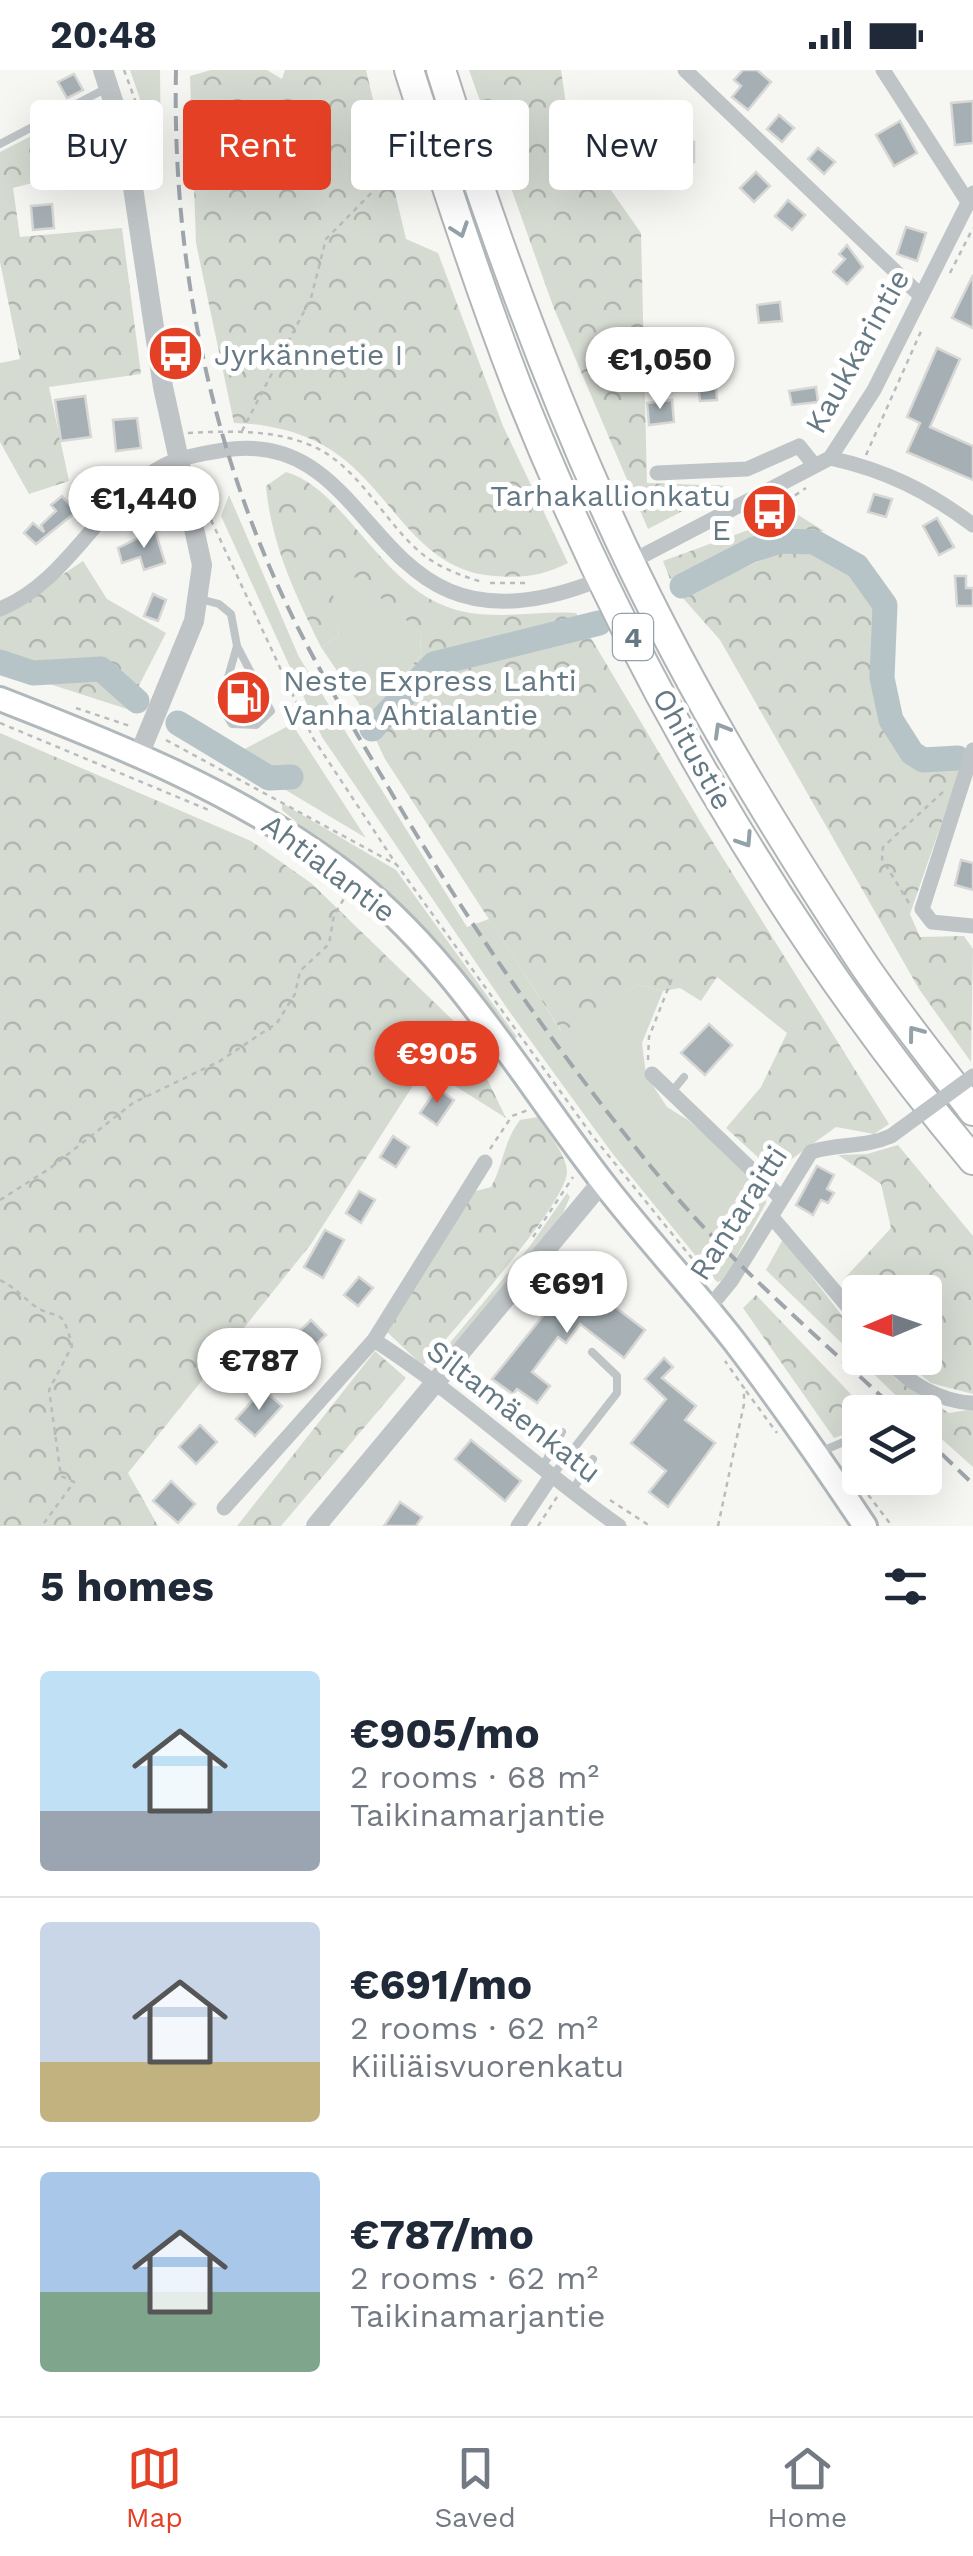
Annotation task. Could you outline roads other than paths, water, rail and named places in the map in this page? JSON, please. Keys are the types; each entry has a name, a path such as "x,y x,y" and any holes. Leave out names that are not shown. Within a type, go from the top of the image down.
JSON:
{"highway":[{"name":"Ohitustie","path":"409,70 459,228 518,388 651,674 738,829 832,973 973,1160"},
{"name":"Ohitustie","path":"441,70 486,216 610,519 769,814 858,956 973,1111"}],"main road":[{"name":"Ahtialantie","path":"0,698 138,754 263,816 340,869 403,924 462,992 602,1182 708,1309 865,1526"}],"street":[{"path":"685,70 921,296"},
{"path":"883,70 970,198"},
{"path":"106,78 126,141 163,386 186,459 202,565 200,599 176,672 138,754"},
{"name":"Kaukkarintie","path":"646,554 823,462 874,390 970,198"},
{"path":"658,473 747,470 799,446 823,462 901,479 937,497 973,525"},
{"path":"0,608 35,591 134,488 166,464 260,449 300,458 322,473 416,573 448,592 483,602 517,604 553,597 591,582"},
{"path":"973,750 922,909 929,920 973,926"},
{"path":"652,1074 780,1196"},
{"name":"Rantaraitti","path":"708,1309 811,1152 834,1144 869,1146 891,1136 973,1076"},
{"path":"224,1508 374,1340 488,1155"},
{"path":"316,1526 602,1182"},
{"path":"771,1216 842,1300"},
{"name":"Siltamäenkatu","path":"374,1340 442,1375 556,1482 618,1526"},
{"path":"907,1375 922,1388 973,1403"},
{"path":"518,1526 556,1482"}],"lane":[{"path":"0,144 106,78"},
{"path":"200,599 231,614 238,646 270,711 256,725 232,724 220,706 238,646"},
{"path":"670,1094 684,1078"},
{"path":"556,1482 616,1393 617,1376 592,1352"},
{"path":"556,1482 562,1432"},
{"path":"816,1454 842,1443"},
{"path":"556,1482 594,1459"}],"waterway":[{"path":"682,586 752,550 780,541 814,542 857,566 885,605 882,678 891,720 912,753 923,760 958,758"},
{"path":"372,729 434,664 599,623"},
{"path":"0,662 33,673 101,669 137,701"},
{"path":"178,723 269,778 291,777"}],"railway":[{"path":"176,70 180,206 188,274 215,407 257,537 310,650 457,899 593,1093 721,1246 880,1395"},
{"path":"942,1454 973,1484"}],"place":[{"name":"Jyrkännetie I","path":"175,354"},
{"name":"Tarhakallionkatu E","path":"770,512"},
{"name":"Neste Express Lahti Vanha Ahtialantie","path":"244,697"}]}
